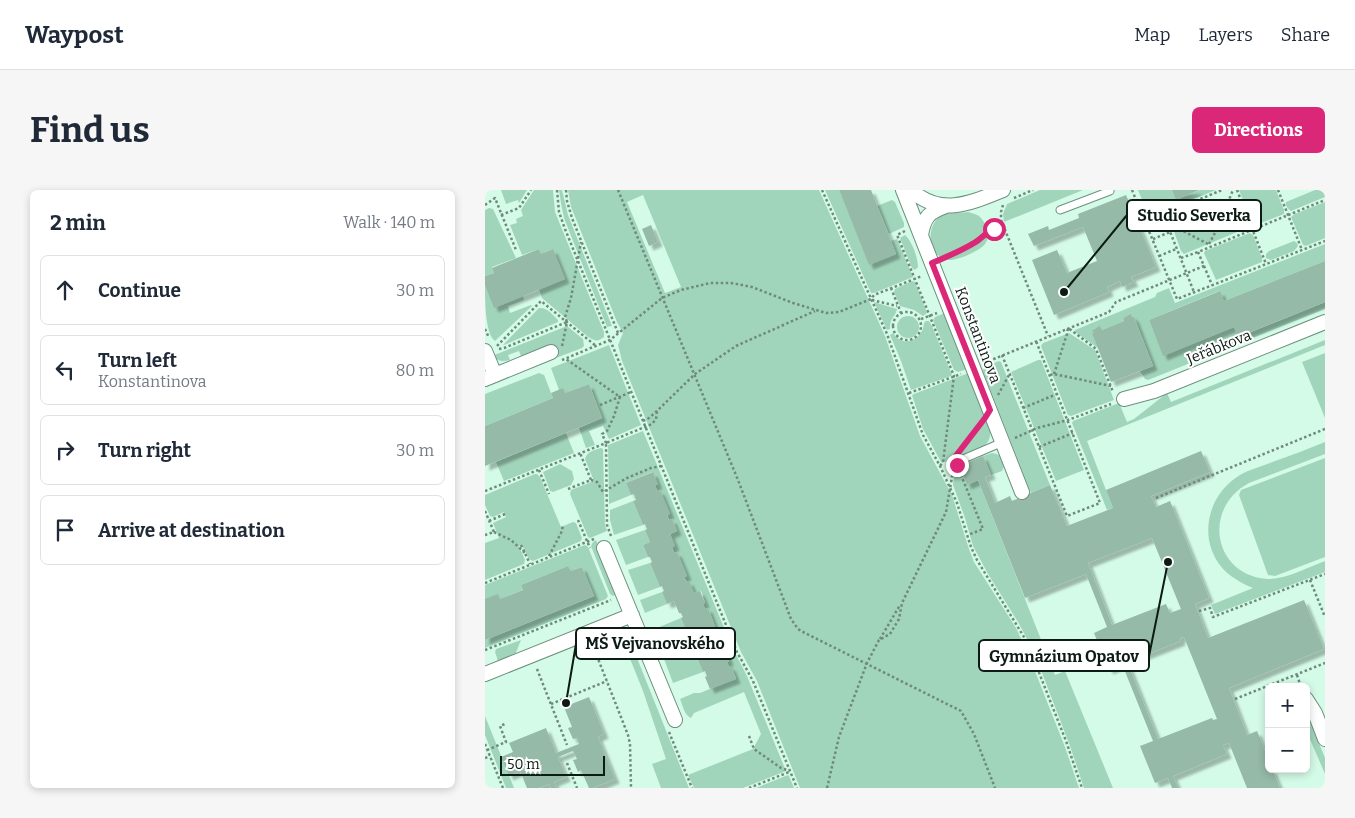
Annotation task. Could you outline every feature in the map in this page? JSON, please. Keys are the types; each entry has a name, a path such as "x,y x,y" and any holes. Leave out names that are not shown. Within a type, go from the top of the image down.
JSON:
{"street":[{"name":"Konstantinova","path":"903,190 915,232 934,266 1022,492"},
{"path":"911,190 925,200 946,206"},
{"path":"915,232 923,225 928,215 938,209 946,206 1007,197"},
{"name":"Jeřábkova","path":"1121,401 1154,391 1325,322"},
{"path":"488,351 490,377 557,352"},
{"path":"597,546 632,615 671,724"},
{"path":"485,674 632,615"},
{"path":"1310,706 1325,739"}],"lane":[{"path":"1060,210 1095,193 1110,191"},
{"path":"954,463 1003,442"}],"path":[{"path":"501,214 519,208 531,190"},
{"path":"557,190 559,212 610,340 737,652 753,681 797,788"},
{"path":"566,190 572,218 617,333"},
{"path":"617,190 738,480 791,619 798,629 961,711 974,734 995,788"},
{"path":"822,190 887,334 923,435 957,502 977,560 1027,642 1082,788"},
{"path":"1033,190 1007,197 1001,212 1001,220 1048,336"},
{"path":"1132,190 1177,300 1325,241"},
{"path":"1145,222 1222,190"},
{"path":"1209,246 1233,190"},
{"path":"1237,190 1266,264"},
{"path":"1278,190 1302,250"},
{"path":"485,205 495,198 516,250"},
{"path":"1180,259 1325,200"},
{"path":"1163,214 1194,292"},
{"path":"1165,221 1209,246"},
{"path":"581,240 571,298 565,316 567,322 557,352 558,362 610,340 662,298 698,285 731,283 752,287 816,311 833,313 871,299 874,295 915,278 975,243 987,232 1003,225"},
{"path":"915,232 897,234 954,376 943,462 940,466"},
{"path":"1152,239 1170,232"},
{"path":"1159,256 1176,249"},
{"path":"1198,252 1212,285"},
{"path":"909,393 1109,312 1116,302 1204,266"},
{"path":"891,288 901,313"},
{"path":"871,299 897,306"},
{"path":"488,351 541,301 596,346"},
{"path":"920,319 950,307"},
{"path":"643,421 657,411 695,374 736,346 816,311"},
{"path":"901,313 913,313 920,319 921,328 917,336 910,340 897,336 894,329 894,322 901,313"},
{"path":"488,351 504,348 567,322"},
{"path":"1054,374 1068,328"},
{"path":"1003,442 1037,428 1068,420 1121,401 1111,386 1096,349 1068,328"},
{"path":"485,329 488,351"},
{"path":"887,334 894,329"},
{"path":"1002,356 1067,516 1100,503 1036,341"},
{"path":"565,359 620,397"},
{"path":"1050,375 1054,374 1111,386"},
{"path":"827,788 839,737 867,664 879,640 902,603 946,512 955,457 985,418 1009,375"},
{"path":"600,405 631,392"},
{"path":"1023,408 1057,394"},
{"path":"485,582 587,542 597,546 614,544 607,525 606,443 602,434 607,432 620,397"},
{"path":"485,491 645,427 655,422 657,411"},
{"path":"1156,498 1325,429"},
{"path":"1039,447 1073,433"},
{"path":"580,453 591,480"},
{"path":"954,463 957,465 983,529 967,535"},
{"path":"568,489 591,480 597,482 603,492 627,478 661,466"},
{"path":"539,470 549,494"},
{"path":"485,511 494,532 511,540 525,553"},
{"path":"489,521 505,514"},
{"path":"578,520 587,542 597,546"},
{"path":"549,557 563,526"},
{"path":"485,535 494,532"},
{"path":"521,545 530,564"},
{"path":"1199,611 1209,608 1213,616 1325,574"},
{"path":"1310,580 1325,617"},
{"path":"485,650 611,600"},
{"path":"879,640 890,634 899,619 902,603"},
{"path":"592,642 628,735 630,744 630,788"},
{"path":"1235,699 1325,664"},
{"path":"535,665 567,744"},
{"path":"1297,675 1300,683"},
{"path":"551,704 607,682"},
{"path":"487,750 506,742 500,726 505,724"},
{"path":"671,724 692,788"},
{"path":"749,736 753,749 781,768 790,771"},
{"path":"485,744 503,788"},
{"path":"485,758 490,756"},
{"path":"567,763 577,788"},
{"path":"749,788 790,771"}],"green space":[{"path":"501,190 527,190 519,203 518,200 506,204"},
{"path":"534,190 553,190 555,212 604,332 604,337 599,340 593,340 587,336 542,298 539,289 553,249 541,254 539,249 522,255 510,225 517,223 516,219 523,216 521,210"},
{"path":"559,190 562,190 568,215 612,326 607,327 564,218"},
{"path":"568,190 819,190 885,336 920,436 952,495 974,562 1016,628 1027,651 1079,788 800,788 757,681 741,652 622,361 618,345 623,333 571,207","holes":["643,195 681,287 665,293 627,202"]},
{"path":"825,190 839,190 869,264 896,254 891,241 897,239 913,277 871,293"},
{"path":"1040,190 1083,190 1004,222 1003,214 1007,204"},
{"path":"1138,190 1172,190 1176,199 1200,190 1216,190 1149,217"},
{"path":"1239,190 1276,190 1284,214 1253,225"},
{"path":"1315,190 1325,190 1325,197 1291,211 1287,207 1286,202"},
{"path":"892,200 895,202 904,227 889,234 877,206"},
{"path":"1325,202 1325,238 1306,246 1303,245 1291,217"},
{"path":"1198,203 1211,232 1245,219 1248,227 1184,254 1181,251 1168,215"},
{"path":"493,209 516,258 492,267 494,273 485,276 485,210"},
{"path":"968,212 979,216 984,222 988,233 987,241 979,249 963,257 954,260 942,259 932,246 932,227 939,217 945,214"},
{"path":"1250,233 1253,235 1262,262 1216,280 1204,253 1205,251"},
{"path":"905,235 916,255 918,267 915,270 912,268 900,238"},
{"path":"1294,241 1298,246 1294,251 1271,260 1266,258 1266,254 1269,251"},
{"path":"1325,244 1325,261 1224,301 1239,337 1325,302 1325,309 1148,380 1145,379 1140,371 1153,366 1134,317 1131,315 1123,318 1124,321 1102,330 1100,327 1093,329 1098,348 1075,332 1075,330 1155,297 1157,293 1169,288 1175,303","holes":["1219,291 1233,327 1163,355 1149,320"]},
{"path":"912,281 915,282 927,313 923,316 914,310 900,306 894,292 895,289"},
{"path":"485,285 523,296 524,300 508,306 510,313 532,306 495,341 487,324"},
{"path":"874,302 897,309 890,329 887,330"},
{"path":"539,308 550,312 558,322 503,345"},
{"path":"945,313 967,369 958,372 954,370 933,320 935,317"},
{"path":"908,316 916,319 919,327 916,335 908,338 900,335 897,327 900,319"},
{"path":"926,321 929,321 932,326 952,375 911,390 890,335 893,333 902,341 912,340 920,334"},
{"path":"567,326 583,339 584,346 582,348 556,358 550,345 521,356 519,351 508,355 510,360 507,361 500,361 492,356"},
{"path":"1069,333 1095,350 1114,400 1071,416 1068,415 1041,346 1043,343"},
{"path":"1325,340 1325,345 1087,441 1113,508 1107,510 1072,423 1073,421 1119,403 1127,422 1134,419 1167,393 1171,402"},
{"path":"609,345 641,425 609,439 603,426 589,431 595,445 586,448 579,428 602,418 589,384 565,393 559,390 551,368"},
{"path":"1325,353 1325,418 1302,362"},
{"path":"1041,360 1084,470 1056,481 1011,372"},
{"path":"999,361 1050,485 1031,493 983,371 984,367"},
{"path":"539,373 544,375 553,398 485,426 485,394"},
{"path":"969,374 990,428 990,438 979,449 942,463 923,429 912,395"},
{"path":"643,431 732,647 747,676 786,771 743,788 694,788 688,775 753,749 761,734 744,692 694,713 691,718 684,710 680,699 736,678 727,662 729,661 720,638 717,638 715,633 717,632 708,608 705,609 703,604 705,602 701,591 694,593 684,577 686,576 677,552 674,553 670,534 677,531 672,519 669,520 660,490 657,491 655,485 657,485 652,472 626,483 631,495 609,504 608,445"},
{"path":"566,433 574,453 504,481 496,462"},
{"path":"1325,442 1325,454 1249,483 1234,494 1224,508 1220,523 1220,539 1225,553 1235,566 1249,575 1274,579 1296,573 1325,561 1325,572 1215,614 1211,605 1253,588 1231,576 1219,564 1211,549 1208,530 1209,521 1214,503 1219,495 1225,487 1244,473"},
{"path":"601,448 603,449 605,525 607,531 590,538 570,494 571,490 594,481 585,459 589,453"},
{"path":"992,453 1003,459 1004,465 1002,471 991,475 983,456"},
{"path":"1325,458 1325,557 1275,576 1268,575 1239,495 1241,490"},
{"path":"560,464 572,471 574,479 571,485 553,492 550,491 543,472"},
{"path":"958,465 967,485 978,480 1055,675 1065,671 1113,788 1084,788 1034,652 973,546 953,485 955,466"},
{"path":"535,474 540,477 561,527 573,522 576,523 582,538 581,541 533,561 529,559 522,545 519,546 525,560 524,564 485,580 485,543 499,538 493,523 506,517 504,512 493,517 490,516 485,505 485,495"},
{"path":"633,501 643,525 614,535 610,520 610,510"},
{"path":"645,530 650,542 643,545 648,557 626,565 616,540"},
{"path":"596,540 599,547 597,548 615,593 613,596 610,594 591,546"},
{"path":"585,545 588,547 608,596 606,599 485,648 485,640 594,596 582,567 571,571 568,566 521,585 523,590 500,599 485,599 485,585"},
{"path":"650,563 660,587 638,595 628,570"},
{"path":"662,592 667,604 645,613 640,600"},
{"path":"681,618 691,643 662,655 652,630"},
{"path":"620,634 631,643 689,788 661,788 652,764 666,759 643,691"},
{"path":"521,640 515,655 498,661 496,649"},
{"path":"693,648 703,672 673,683 664,659"},
{"path":"485,716 514,788 506,788 485,735"},
{"path":"1310,721 1325,758 1325,774 1310,739"},
{"path":"788,775 794,788 756,788"}],"building":[{"path":"839,190 871,190 896,254 869,265"},
{"path":"1172,190 1199,190 1176,200"},
{"path":"1126,195 1156,267 1131,277 1134,282 1122,287 1120,281 1107,287 1109,292 1054,315 1032,260 1057,250 1067,273 1097,261 1083,227 1034,246 1028,234 1048,226 1049,230 1079,218 1078,214"},
{"path":"651,225 658,242 649,246 642,229"},
{"path":"539,249 541,254 553,249 565,279 494,308 485,285 485,276 494,273 492,268"},
{"path":"1325,261 1325,302 1238,337 1234,327 1163,356 1149,320 1220,291 1224,301"},
{"path":"1131,314 1134,317 1153,366 1111,382 1092,330 1100,326 1102,330 1124,321 1123,318"},
{"path":"589,384 602,418 485,466 485,426 553,398 551,393 563,388 565,393"},
{"path":"1201,451 1210,472 1151,496 1156,507 1170,501 1209,598 1195,604 1208,638 1304,600 1324,649 1229,688 1247,735 1257,731 1265,751 1265,773 1274,773 1280,788 1247,788 1229,743 1223,745 1227,754 1173,776 1178,788 1172,788 1168,778 1155,783 1140,746 1153,741 1122,664 1109,670 1094,633 1107,627 1086,574 1025,598 978,480 967,485 959,466 983,456 991,475 985,477 995,503 1010,496 1012,501 1050,485 1067,526 1113,508 1106,490","holes":["1152,538 1181,609 1170,613 1166,604 1112,625 1088,563","1184,637 1217,719 1213,720 1212,718 1158,739 1127,662 1181,641 1180,638"]},
{"path":"653,472 658,485 655,485 657,491 660,490 670,514 667,515 669,520 672,519 677,531 670,534 675,546 672,547 674,553 677,552 687,576 684,577 686,582 689,581 694,593 700,591 705,603 703,604 705,609 708,608 717,632 715,633 717,638 720,637 729,661 727,662 729,667 731,666 736,679 710,689 705,677 707,676 705,671 703,672 693,648 695,647 693,642 691,643 681,618 683,617 679,613 674,601 667,604 662,592 664,591 662,586 660,587 650,563 652,562 643,545 650,542 645,530 647,529 645,524 643,525 633,501 636,500 634,494 631,495 626,483"},
{"path":"568,566 571,571 582,567 594,596 485,640 485,599 498,594 500,599 523,590 521,585"},
{"path":"589,697 604,734 598,737 615,779 589,788 581,770 578,772 573,760 577,759 573,751 558,757 566,777 554,782 556,788 551,788 549,784 539,788 527,788 520,771 509,776 501,757 513,752 509,743 546,728 556,753 579,744 577,738 573,739 568,728 572,727 564,707"}],"place":[{"name":"Studio Severka","path":"1064,292"},
{"name":"Gymnázium Opatov","path":"1168,562"},
{"name":"MŠ Vejvanovského","path":"566,703"}],"route":[{"path":"957,465 954,463 955,457 990,410 932,263 975,243 987,232 994,229"}]}
